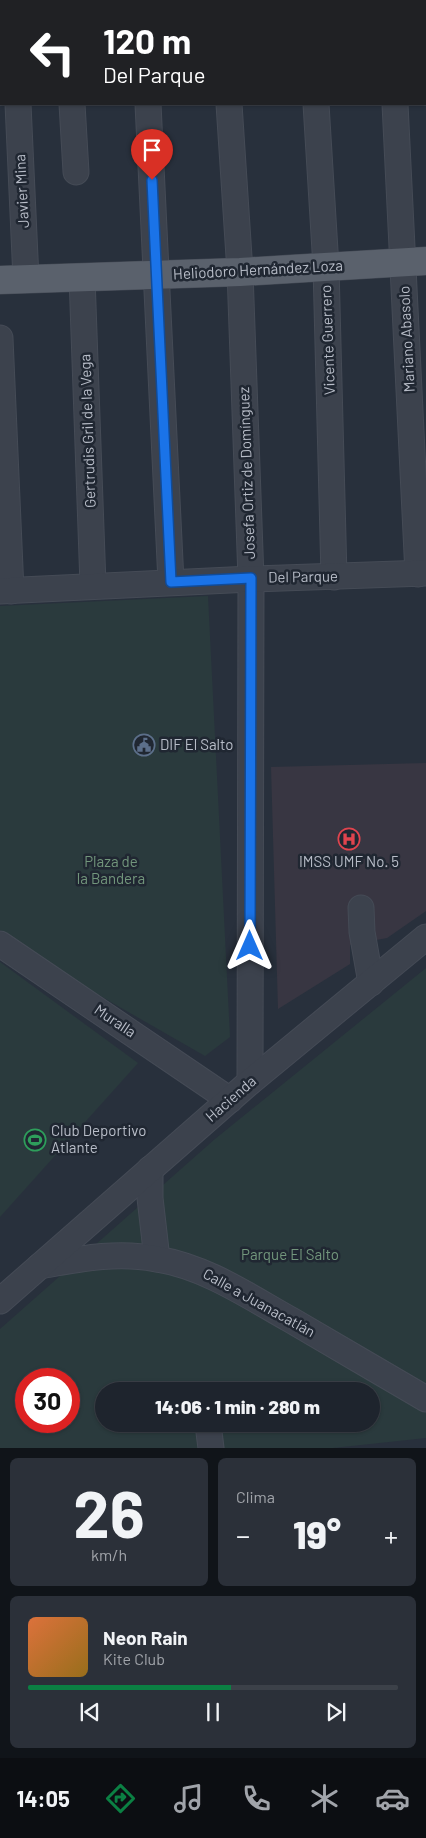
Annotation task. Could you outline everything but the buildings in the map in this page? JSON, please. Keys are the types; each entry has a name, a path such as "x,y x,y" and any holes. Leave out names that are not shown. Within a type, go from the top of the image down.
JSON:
{"main road":[{"name":"Heliodoro Hernández Loza","path":"13,279 240,272 415,262"}],"street":[{"name":"Javier Mina","path":"13,279 18,105"},
{"path":"72,105 76,172"},
{"path":"148,105 171,582"},
{"name":"Josefa Ortiz de Domínguez","path":"229,105 240,272 251,578 250,1082"},
{"name":"Vicente Guerrero","path":"316,105 326,267 334,577"},
{"name":"Mariano Abasolo","path":"395,105 415,262 422,574"},
{"name":"Gertrudis Gril de la Vega","path":"82,277 93,585"},
{"path":"0,338 5,591"},
{"name":"Del Parque","path":"5,591 251,578 422,574"},
{"path":"361,908 362,932 371,983"},
{"name":"Hacienda","path":"40,1266 250,1082 426,936"},
{"name":"Muralla","path":"0,944 230,1100"},
{"path":"150,1169 150,1198 157,1259"},
{"name":"Calle a Juanacatlán","path":"40,1266 89,1257 119,1255 157,1259 197,1270 235,1288 426,1399"},
{"path":"0,1301 40,1266"},
{"path":"209,1432 211,1448"}],"shaded area":[{"name":"IMSS UMF No. 5","path":"426,763 426,911 387,938 350,945 350,964 278,1009 271,767"}],"green space":[{"name":"Plaza de la Bandera","path":"208,596 230,1037 205,1056 90,990 0,930 0,606"},
{"name":"Club Deportivo Atlante","path":"0,962 138,1063 0,1217"},
{"name":"Parque El Salto","path":"426,968 426,1438 333,1448 0,1448 0,1329 215,1139"}],"place":[{"name":"DIF El Salto","path":"144,745"},
{"name":"IMSS UMF No. 5","path":"349,839"},
{"name":"Club Deportivo Atlante","path":"35,1140"}],"route":[{"path":"152,180 171,582 251,578 250,946"}]}
